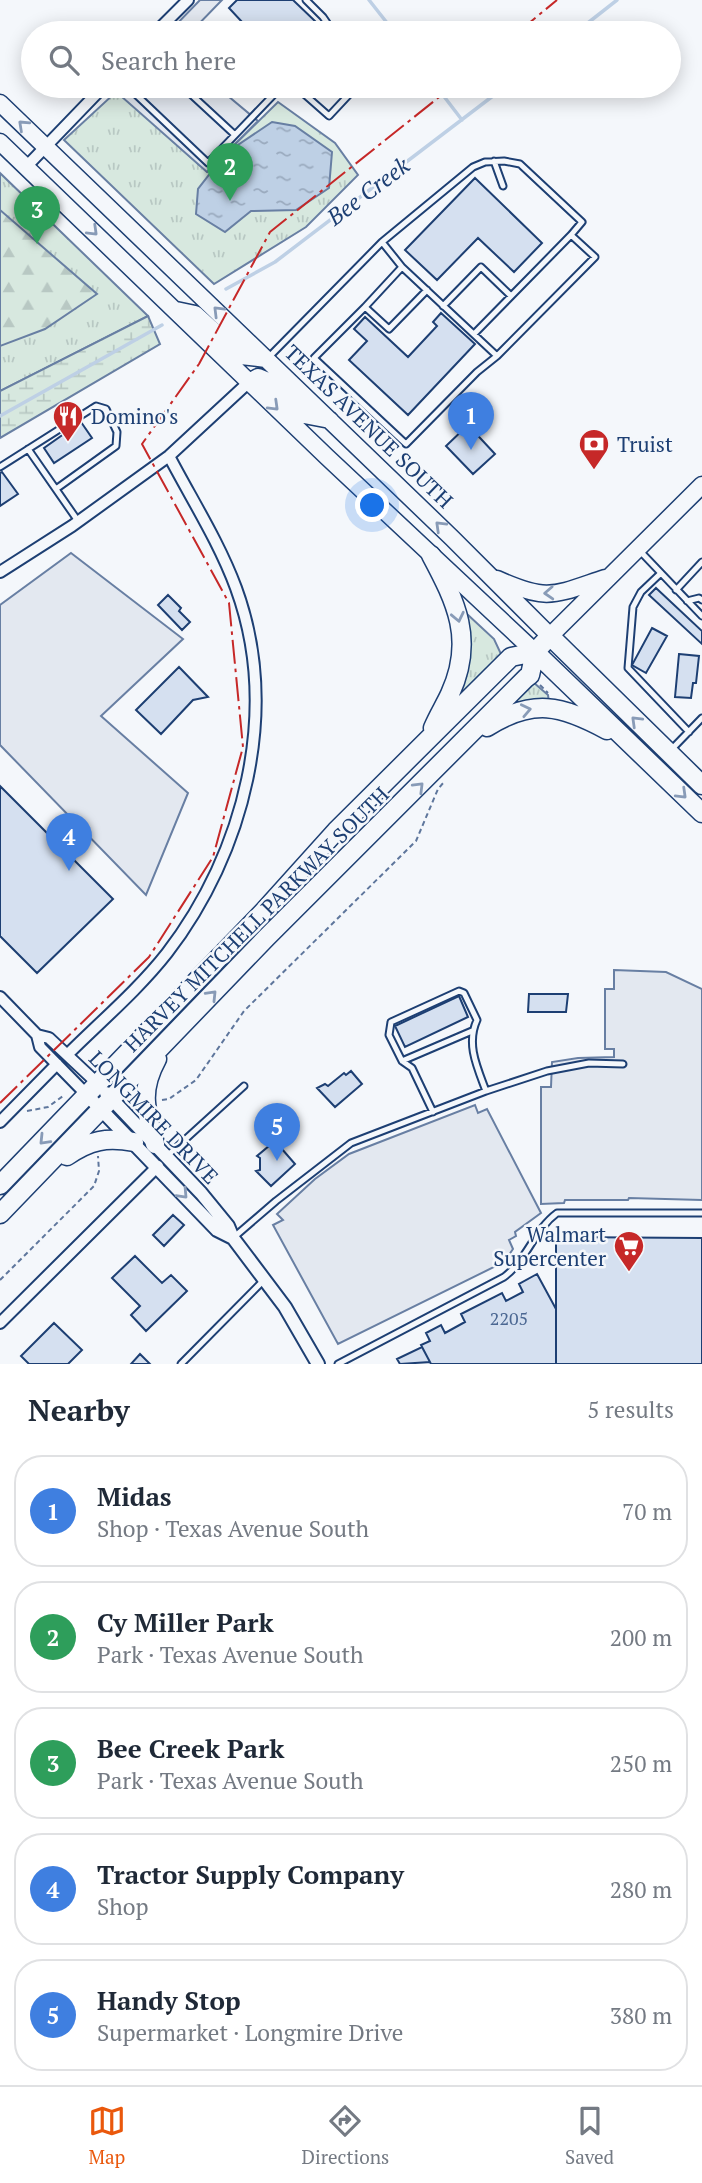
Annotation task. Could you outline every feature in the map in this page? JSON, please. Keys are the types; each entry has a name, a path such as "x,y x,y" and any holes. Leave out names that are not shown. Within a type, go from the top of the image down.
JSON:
{"highway":[{"path":"426,742 456,679 462,642 460,616 454,599 431,555"},
{"name":"HARVEY MITCHELL PARKWAY SOUTH","path":"0,1214 266,938 530,674 535,652 550,636"},
{"name":"TEXAS AVENUE SOUTH","path":"550,636 702,785"},
{"path":"535,652 702,813"},
{"name":"HARVEY MITCHELL PARKWAY SOUTH","path":"0,1185 263,912 336,831 511,657 535,652"},
{"path":"466,740 509,714 549,707 566,710 627,741"},
{"path":"160,1155 145,1101 146,1084 165,1044"},
{"path":"41,1173 78,1148 97,1140 134,1142"}],"main road":[{"name":"TEXAS AVENUE SOUTH","path":"0,103 550,636"},
{"path":"0,142 535,652"},
{"path":"173,309 195,314 242,356 266,359"},
{"path":"249,382 258,377 270,382 304,415 330,420"},
{"name":"HARVEY MITCHELL PARKWAY SOUTH","path":"550,636 699,495"},
{"path":"488,575 532,594 547,595 611,576"}],"street":[{"path":"167,21 188,0"},
{"path":"26,167 92,98"},
{"path":"0,572 169,456 249,382"},
{"path":"67,1055 166,955 201,904 220,868 234,832 250,760 255,686 251,651 237,590 222,555 169,456"},
{"name":"LONGMIRE DRIVE","path":"0,997 37,1035 40,1047 57,1064 93,1090"},
{"name":"LONGMIRE DRIVE","path":"37,1035 49,1038 67,1055 93,1090 201,1193 265,1279 318,1364"},
{"path":"0,1122 57,1064"},
{"name":"LONGMIRE DRIVE","path":"107,1104 134,1142 160,1155"},
{"path":"0,1323 160,1155"}],"lane":[{"path":"306,0 325,21"},
{"path":"140,98 208,163 270,98"},
{"path":"195,98 235,135"},
{"path":"309,98 329,116 345,98"},
{"path":"266,359 382,242 473,167 494,161 520,164 582,222 474,334"},
{"path":"494,161 503,186"},
{"path":"402,267 314,358 406,444 596,257 570,235"},
{"path":"382,242 402,267 497,356"},
{"path":"443,306 481,267 511,296"},
{"path":"365,307 388,329 427,290"},
{"path":"0,467 96,406 106,409 117,432 116,446 56,489"},
{"path":"28,449 78,521"},
{"path":"639,550 702,616"},
{"path":"676,590 702,562"},
{"path":"661,573 641,592 633,607 628,668 688,732"},
{"path":"687,601 699,598 702,600"},
{"path":"669,753 702,718"},
{"path":"433,1112 412,1068 402,1061 389,1035 391,1023 459,991 464,993 477,1020 472,1031 473,1055 486,1091"},
{"path":"402,1061 472,1031"},
{"path":"233,1238 351,1143 486,1091 558,1068 589,1063 623,1063"},
{"path":"160,1155 244,1086"},
{"path":"338,1364 504,1277 516,1268 543,1226 557,1213 702,1213"},
{"path":"181,1364 265,1279"}],"path":[{"path":"537,682 551,696"},
{"path":"145,1101 169,1099 196,1080 244,1012 416,841 438,789 444,782"},
{"path":"24,1112 48,1107 63,1096"},
{"path":"0,1280 94,1186 99,1171 97,1140"}],"green space":[{"path":"109,98 125,98 207,172 278,102 335,143 358,175 306,227 214,284 64,140"},
{"path":"0,173 148,316 0,391"},
{"path":"0,210 97,294 45,329 0,346"},
{"path":"148,316 160,344 0,438 0,391"},
{"path":"467,614 494,639 501,654 457,698 465,616"},
{"path":"533,682 548,695 549,702 506,706"}],"shaded area":[{"path":"200,0 222,0 202,21 180,21"},
{"path":"123,98 230,98 258,121 207,172"},
{"path":"71,553 183,639 101,716 188,793 146,895 0,745 0,605"},
{"path":"614,970 666,972 702,989 702,1200 629,1198 565,1200 564,1203 541,1204 541,1087 551,1087 552,1062 614,1057 614,1049 605,1049 605,989 614,989"},
{"path":"475,1105 478,1113 487,1109 541,1213 515,1232 516,1236 509,1240 513,1249 504,1262 338,1344 273,1225 283,1220 277,1214 315,1179 349,1154"}],"water":[{"path":"272,122 295,126 332,152 329,188 296,210 251,211 225,232 196,214 198,189 226,153"}],"building":[{"path":"237,0 293,0 315,21 241,21 229,8"},
{"path":"475,178 542,243 514,272 478,238 437,280 405,250"},
{"path":"441,313 475,344 408,415 349,360 367,341 354,329 365,317 408,357 437,326 433,322"},
{"name":"Domino's","path":"81,422 92,438 54,463 44,448"},
{"path":"468,425 495,454 473,474 446,446"},
{"path":"2,472 18,494 0,506 0,473"},
{"path":"656,588 702,631 702,644 649,595"},
{"path":"168,595 190,622 182,630 158,605"},
{"path":"652,628 667,636 646,673 632,665"},
{"path":"679,654 699,656 696,683 693,683 691,698 675,697"},
{"path":"179,667 208,697 193,700 161,734 136,710"},
{"path":"0,786 113,899 37,973 0,936"},
{"path":"529,994 568,994 566,1012 528,1012"},
{"path":"459,996 468,1017 405,1047 395,1026"},
{"path":"351,1071 362,1084 335,1107 317,1088 325,1084 328,1086 344,1073 346,1075"},
{"path":"275,1141 295,1164 271,1186 256,1171 260,1170 260,1158 257,1156"},
{"path":"173,1215 184,1225 164,1246 153,1235"},
{"name":"Walmart Supercenter","path":"556,1237 702,1238 702,1364 556,1364"},
{"path":"135,1256 162,1283 171,1275 187,1291 146,1331 131,1315 140,1306 112,1278"},
{"path":"537,1274 556,1309 556,1364 431,1364 421,1345 430,1341 426,1333 441,1325 445,1333 465,1322 461,1314 502,1293 506,1301 523,1292 519,1284"},
{"path":"54,1323 82,1350 68,1364 29,1364 21,1356"},
{"path":"422,1347 430,1362 400,1364 397,1359"},
{"path":"140,1354 150,1364 131,1364"}],"waterway":[{"path":"369,0 386,21"},
{"name":"Bee Creek","path":"590,21 617,0"},
{"path":"445,98 462,120"},
{"name":"Bee Creek","path":"226,289 275,262 490,98"},
{"name":"Bee Creek","path":"0,416 162,325"}],"power":[{"path":"532,21 557,0"},
{"path":"0,1103 149,957 213,857 243,747 229,603 142,444 199,364 270,232 438,98"}],"place":[{"name":"Cy Miller Park","path":"230,201"},
{"name":"Bee Creek Park","path":"37,244"},
{"name":"Domino's","path":"68,443"},
{"name":"Midas","path":"471,450"},
{"name":"Truist","path":"594,471"},
{"name":"Tractor Supply Company","path":"69,871"},
{"name":"Handy Stop","path":"277,1161"},
{"name":"Walmart Supercenter","path":"629,1273"}]}
